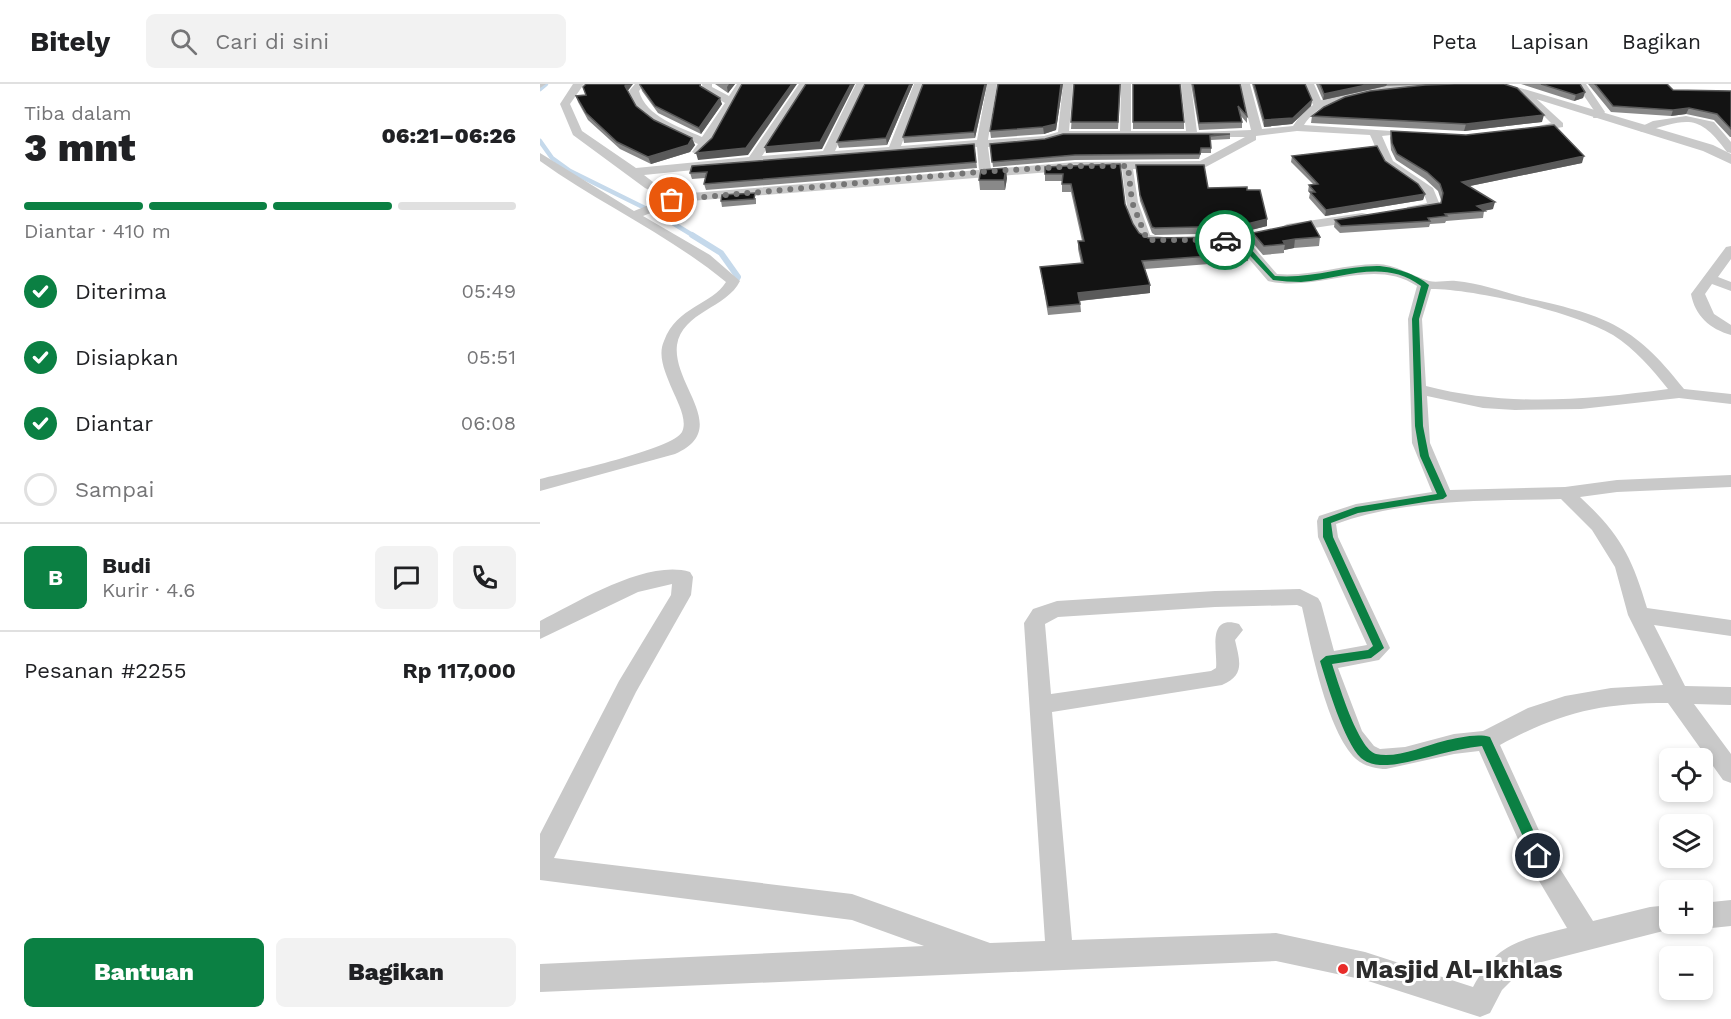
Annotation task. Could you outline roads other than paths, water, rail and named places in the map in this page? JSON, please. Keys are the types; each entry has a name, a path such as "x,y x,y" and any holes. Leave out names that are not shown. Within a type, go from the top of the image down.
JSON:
{"street":[{"path":"579,84 571,92 566,104 577,133 649,185 674,199"},
{"path":"640,84 634,91 634,98 640,105 660,122 706,143"},
{"path":"707,84 707,88 712,93 731,102"},
{"path":"684,168 706,143 742,84"},
{"path":"753,160 804,84"},
{"path":"827,155 861,84"},
{"path":"894,149 919,84"},
{"path":"985,172 982,143 992,84"},
{"path":"1064,134 1068,84"},
{"path":"1125,134 1126,84"},
{"path":"1185,84 1192,134"},
{"path":"1245,84 1257,132"},
{"path":"1308,84 1318,107"},
{"path":"1581,84 1598,114"},
{"path":"1497,85 1598,114"},
{"path":"1497,85 1731,150"},
{"path":"634,215 674,199 1075,166 1202,165 1213,161 1232,145 1291,130 1318,107 1350,94 1382,86 1432,87"},
{"path":"1516,133 1553,128 1559,125 1528,94"},
{"path":"1646,127 1708,148 1731,160"},
{"path":"634,172 753,160 1045,139 1064,134 1192,134 1291,130 1402,134"},
{"path":"1374,132 1389,162 1417,181 1434,199 1434,205 1397,213"},
{"path":"540,156 583,186 705,258 733,281 725,293 686,317 670,339 668,356 691,419 692,433 679,446 669,450 540,485"},
{"path":"1128,166 1132,202 1144,237 1153,241 1176,240"},
{"path":"1373,216 1234,240 1273,278 1300,280 1365,268 1390,271 1421,282 1456,285 1578,314 1600,323 1634,343 1655,362 1679,393"},
{"path":"1731,250 1698,294 1702,311 1712,321 1731,330"},
{"path":"1708,278 1731,287"},
{"path":"1421,282 1415,319 1423,449 1443,496"},
{"path":"1418,389 1472,402 1576,406 1679,393 1731,399"},
{"path":"1326,661 1371,654 1379,648 1328,537 1326,521 1356,510 1443,496 1565,493 1617,486 1731,481"},
{"path":"1565,493 1599,525 1625,567 1638,615 1674,686 1674,694 1731,773"},
{"path":"540,631 629,588 666,577 683,578 681,595 627,687 540,860"},
{"path":"1060,955 1034,623 1040,615 1057,609 1215,599 1300,597 1311,603 1342,712 1364,753 1374,759 1395,759 1453,744 1486,741 1545,711 1595,699 1674,694 1731,696"},
{"path":"1638,615 1731,628"},
{"path":"1039,705 1214,679 1227,673 1228,658 1224,638 1232,630"},
{"path":"1486,741 1538,856 1586,935"},
{"path":"540,868 852,907 992,957"},
{"path":"1713,914 1731,913"},
{"path":"540,978 992,957 1276,948 1365,966 1479,1011 1492,980 1518,954 1586,935 1659,919"}],"waterway":[{"path":"540,89 546,84"},
{"path":"540,141 552,158 570,171 661,216 694,236"},
{"path":"692,235 721,253 738,277 733,285"}],"place":[{"name":"Masjid Al-Ikhlas","path":"1343,969"}]}
